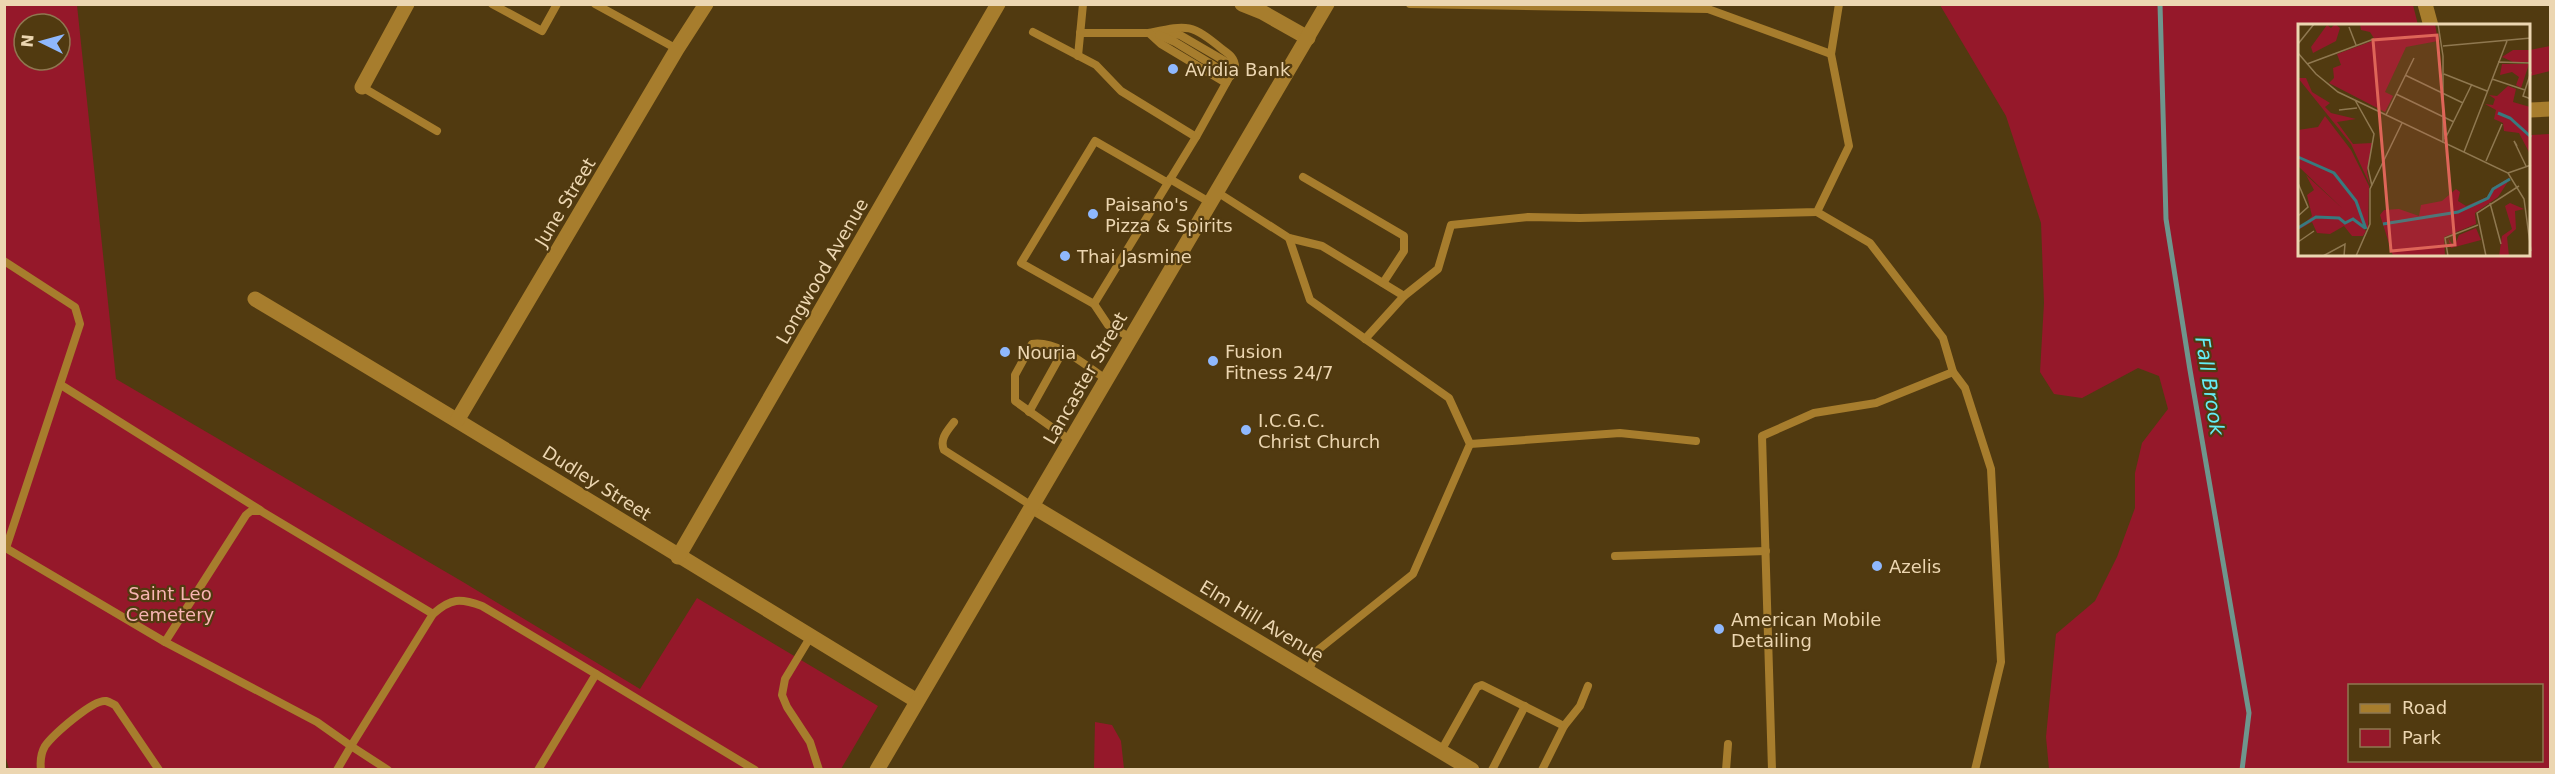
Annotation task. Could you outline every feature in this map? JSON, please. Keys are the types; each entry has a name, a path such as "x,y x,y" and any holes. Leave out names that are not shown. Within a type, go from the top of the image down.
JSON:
{"street":[{"path":"362,87 407,4"},
{"name":"June Street","path":"458,419 677,49 706,4"},
{"name":"Longwood Avenue","path":"678,557 998,4"},
{"path":"1242,4 1257,8 1308,38"},
{"name":"Lancaster Street","path":"877,770 1327,4"},
{"path":"2425,4 2430,24"},
{"path":"2531,110 2550,109"},
{"name":"Dudley Street","path":"255,299 458,419 678,557 917,701"},
{"name":"Elm Hill Avenue","path":"1032,506 1472,770"}],"lane":[{"path":"492,4 542,31 557,4"},
{"path":"595,4 677,49"},
{"path":"1078,56 1083,4"},
{"path":"1410,4 1708,7 1831,54"},
{"path":"1817,212 1849,146 1831,54 1839,4"},
{"path":"1094,304 1196,137 1235,67 1232,57 1195,29 1177,27 1149,33"},
{"path":"1033,32 1096,65 1121,91 1196,137"},
{"path":"1080,33 1179,35 1235,67"},
{"path":"1149,33 1161,44 1228,79"},
{"path":"362,87 437,131"},
{"path":"1131,338 1108,325 1094,304 1021,263 1095,141 1169,181 1214,198 1289,238 1322,246 1404,296"},
{"path":"1304,177 1404,236 1404,251 1383,283"},
{"path":"1365,339 1404,296 1438,269 1451,225 1528,217 1580,218 1817,212 1870,243 1942,338 1953,372 1965,388 1991,469 2001,662 1975,770"},
{"path":"1289,238 1310,300 1449,398 1470,444 1413,574 1318,650 1308,671"},
{"path":"4,261 75,307 80,324 5,547 165,642 317,722 388,770"},
{"path":"1071,441 1015,401 1013,389 1015,375 1032,344 1043,342 1063,351 1107,380"},
{"path":"1029,412 1063,351"},
{"path":"1772,770 1762,435 1814,413 1876,403 1953,372"},
{"path":"61,385 261,511 433,614"},
{"path":"954,422 944,436 942,444 944,450 1032,506"},
{"path":"1470,444 1620,433 1696,441"},
{"path":"165,642 246,515 251,511 261,511"},
{"path":"1615,556 1766,551"},
{"path":"337,770 433,614 445,604 455,600 482,606 755,770"},
{"path":"811,636 784,679 782,695 787,707 810,742 819,770"},
{"path":"538,770 596,674"},
{"path":"1441,751 1477,687 1482,685 1564,726"},
{"path":"1542,770 1564,726 1580,706 1588,686"},
{"path":"41,770 40,763 44,747 96,703 106,701 115,705 159,770"},
{"path":"1492,770 1525,706"},
{"path":"1726,770 1728,744"}],"green space":[{"name":"Saint Leo Cemetery","path":"4,5 77,5 116,379 463,582 640,689 697,598 878,706 841,769 9,769 4,751"},
{"path":"1940,5 2413,5 2418,24 2298,24 2298,256 2531,256 2531,135 2550,134 2550,769 2049,769 2046,737 2056,634 2095,601 2117,557 2135,508 2135,473 2142,443 2168,409 2159,376 2138,368 2082,398 2054,394 2040,372 2044,303 2041,223 2006,116"},
{"path":"2550,46 2550,71 2531,76 2531,50"},
{"path":"1095,722 1112,725 1121,741 1124,769 1094,769"}],"waterway":[{"name":"Fall Brook","path":"2160,4 2166,219 2249,713 2242,770"}],"place":[{"name":"Avidia Bank","path":"1173,69"},
{"name":"Paisano's Pizza & Spirits","path":"1093,214"},
{"name":"Thai Jasmine","path":"1065,256"},
{"name":"Nouria","path":"1005,352"},
{"name":"Fusion Fitness 24/7","path":"1213,361"},
{"name":"I.C.G.C. Christ Church","path":"1246,430"},
{"name":"Azelis","path":"1877,566"},
{"name":"American Mobile Detailing","path":"1719,629"}]}
